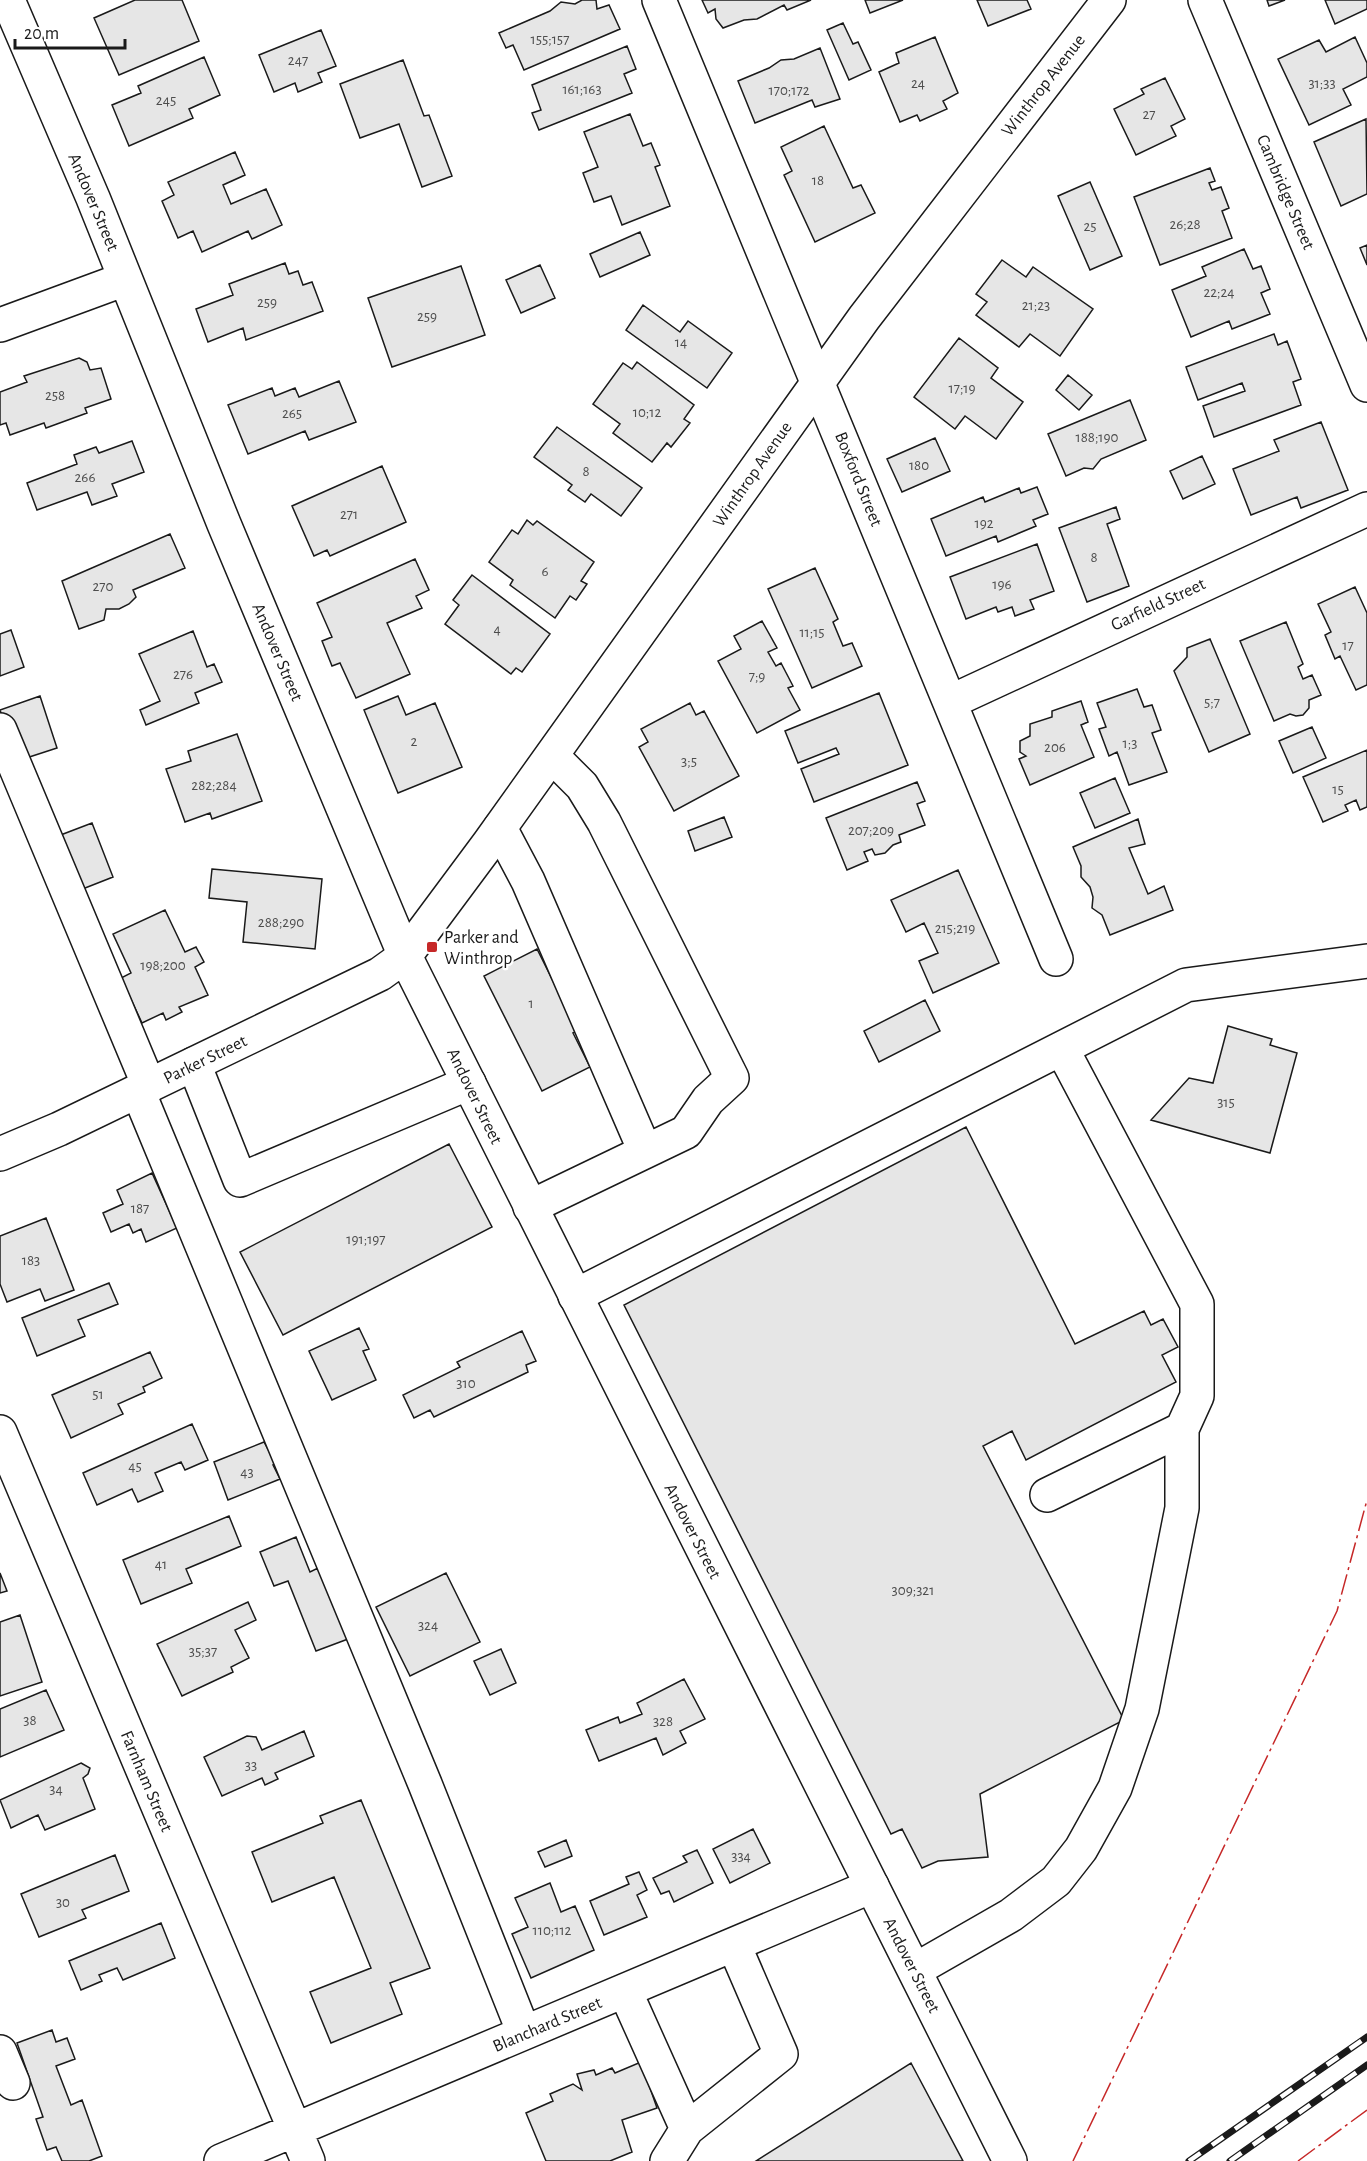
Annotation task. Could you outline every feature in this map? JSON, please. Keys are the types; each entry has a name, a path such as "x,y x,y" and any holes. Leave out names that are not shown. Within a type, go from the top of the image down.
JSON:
{"street":[{"name":"Andover Street","path":"8,0 405,956 1010,2161"},
{"name":"Boxford Street","path":"659,0 819,381 1056,959"},
{"name":"Winthrop Avenue","path":"405,956 552,756 864,318 1109,0"},
{"name":"Cambridge Street","path":"1205,0 1367,385"},
{"path":"0,325 125,279"},
{"name":"Garfield Street","path":"950,702 1367,509"},
{"path":"0,730 524,2033"},
{"path":"530,1207 686,1132 708,1100 732,1078 604,822 582,786 552,756"},
{"path":"500,828 528,881 645,1152"},
{"name":"Parker Street","path":"0,1154 380,974 405,956"},
{"path":"575,1296 1186,985 1367,961"},
{"path":"915,1970 1011,1915 1056,1881 1081,1849 1115,1788 1142,1710 1182,1508 1182,1430 1197,1396 1197,1304 1062,1049"},
{"path":"194,1064 240,1180 469,1083"},
{"path":"1047,1495 1182,1430"},
{"name":"Farnham Street","path":"0,1432 308,2161"},
{"name":"Blanchard Street","path":"221,2161 872,1886"},
{"path":"667,2161 687,2129 781,2054 734,1945"},
{"path":"625,1991 687,2129"},
{"path":"0,2052 13,2083"}],"building":[{"path":"135,0 182,0 199,41 119,75 94,18"},
{"path":"582,0 596,0 597,9 609,5 620,29 524,70 513,45 506,48 499,33 550,11 561,2 575,4"},
{"path":"702,0 811,0 787,10 784,5 757,19 744,20 723,28 716,19 715,9 708,13"},
{"path":"865,0 903,0 870,13"},
{"path":"977,0 1027,0 1031,9 988,26"},
{"path":"1267,0 1285,0 1269,6"},
{"path":"1325,0 1367,0 1367,9 1335,24"},
{"path":"843,23 853,44 858,42 871,70 849,80 827,30"},
{"path":"321,30 336,66 318,73 322,82 298,92 295,83 274,92 259,55"},
{"path":"935,37 958,93 943,101 947,109 920,121 917,115 900,122 879,72 899,63 896,53"},
{"path":"1355,37 1367,63 1367,77 1343,89 1351,105 1309,125 1278,59 1319,40 1326,52"},
{"path":"627,46 636,69 624,74 632,93 539,130 532,113 541,110 532,85"},
{"path":"820,48 840,99 815,107 812,100 755,123 738,81 769,68 781,60 794,59"},
{"path":"204,57 220,95 189,109 193,118 129,146 112,105 141,93 138,86"},
{"path":"403,60 424,116 429,115 452,176 422,187 399,124 360,138 340,84"},
{"path":"1165,78 1185,119 1171,126 1176,136 1136,155 1114,109 1144,94 1141,89"},
{"path":"630,114 643,146 651,143 660,165 655,167 670,206 622,225 611,196 594,202 583,173 598,167 584,132"},
{"path":"1366,119 1367,194 1341,206 1314,142"},
{"path":"824,126 853,188 861,185 875,213 815,242 784,175 792,171 781,147"},
{"path":"235,152 245,175 223,185 231,204 266,189 282,225 252,239 248,231 202,252 193,231 178,238 162,201 174,195 168,182"},
{"path":"1210,168 1215,181 1209,183 1212,190 1221,187 1229,208 1222,211 1232,238 1160,265 1134,197"},
{"path":"1090,182 1122,256 1090,270 1058,196"},
{"path":"640,232 650,255 600,277 590,254"},
{"path":"1367,245 1367,265 1360,248"},
{"path":"1244,249 1253,269 1261,266 1270,289 1261,293 1270,314 1232,329 1229,321 1191,337 1172,290 1206,276 1202,267"},
{"path":"1002,260 1026,277 1033,267 1093,309 1060,356 1030,334 1019,347 976,315 987,302 976,294"},
{"path":"285,263 289,274 298,271 303,285 312,282 323,311 246,340 243,328 208,342 196,309 233,295 229,284"},
{"path":"540,265 555,298 521,313 506,280"},
{"path":"461,266 485,335 392,367 368,298"},
{"path":"643,305 680,332 688,321 732,353 707,388 626,330"},
{"path":"1274,334 1278,345 1287,341 1301,379 1293,382 1301,405 1214,437 1203,406 1245,391 1242,383 1198,400 1186,367"},
{"path":"959,338 998,368 991,378 1023,402 996,439 965,416 955,429 914,397"},
{"path":"79,358 87,362 90,370 101,368 111,399 85,408 87,413 46,428 44,423 10,435 6,423 0,425 0,392 27,382 24,376"},
{"path":"637,362 694,405 684,419 690,423 671,447 667,443 652,462 613,433 620,424 593,404 623,363 632,369"},
{"path":"1068,375 1092,395 1079,410 1056,390"},
{"path":"339,381 356,422 309,440 305,431 248,454 228,405 272,388 275,396 295,388 299,397"},
{"path":"1130,400 1146,440 1101,459 1093,469 1084,468 1066,476 1048,434"},
{"path":"1321,422 1348,490 1301,508 1297,497 1251,515 1233,469 1279,451 1274,440"},
{"path":"557,427 642,488 621,516 591,494 585,502 568,490 572,485 534,457"},
{"path":"935,438 950,471 902,492 887,459"},
{"path":"132,441 144,472 112,484 117,496 92,505 87,492 37,510 27,483 77,464 74,455 96,447 99,453"},
{"path":"1202,456 1215,484 1183,499 1170,471"},
{"path":"382,466 406,522 330,556 327,550 314,556 292,506"},
{"path":"1037,487 1048,514 1033,520 1036,526 998,542 996,536 946,556 931,519 983,497 985,502 1019,488 1021,493"},
{"path":"1116,507 1120,519 1107,524 1129,586 1087,602 1059,528"},
{"path":"527,520 533,525 537,521 594,562 581,581 587,584 576,600 570,596 555,618 510,585 513,580 489,562 512,530 518,534"},
{"path":"170,534 185,568 133,590 136,597 129,604 119,609 106,609 104,620 79,629 62,581"},
{"path":"1037,544 1054,591 1030,600 1034,609 1015,616 1012,607 998,612 996,607 966,619 950,577"},
{"path":"415,559 429,590 416,596 422,608 387,623 410,674 356,698 340,663 332,666 322,641 332,637 317,603"},
{"path":"815,568 838,619 833,622 843,646 852,643 862,666 812,688 768,589"},
{"path":"472,575 550,634 522,672 516,668 511,674 445,624 459,605 453,600"},
{"path":"1355,587 1367,613 1367,685 1356,690 1340,656 1335,659 1325,635 1331,632 1318,604"},
{"path":"762,621 777,648 768,652 776,666 781,663 793,686 788,688 800,710 757,733 718,661 741,649 734,636"},
{"path":"1286,622 1303,664 1298,667 1303,679 1312,675 1321,695 1309,700 1309,708 1303,715 1290,714 1274,721 1240,641"},
{"path":"11,630 24,667 0,676 0,634"},
{"path":"193,631 207,667 214,664 222,682 195,693 199,703 146,725 140,710 160,701 139,654"},
{"path":"1210,639 1250,734 1209,752 1174,671 1187,657 1187,648"},
{"path":"1137,689 1144,707 1152,705 1161,730 1152,733 1167,772 1129,785 1117,752 1109,756 1099,729 1106,727 1097,703"},
{"path":"879,693 908,765 814,802 801,769 839,754 836,748 798,763 785,731"},
{"path":"40,696 57,748 17,761 0,710"},
{"path":"398,696 406,715 435,703 462,767 398,793 364,710"},
{"path":"1081,701 1088,722 1081,725 1094,757 1030,785 1019,759 1026,756 1020,752 1020,741 1030,736 1030,724 1052,717 1052,711"},
{"path":"690,703 696,715 704,711 739,776 674,811 639,747 648,742 641,729"},
{"path":"1312,727 1326,758 1293,773 1279,741"},
{"path":"237,734 262,801 212,819 210,813 185,822 166,769 191,761 188,751"},
{"path":"1367,750 1367,807 1360,810 1356,800 1345,805 1348,811 1323,822 1303,777"},
{"path":"1115,778 1130,813 1095,828 1080,793"},
{"path":"917,782 925,801 917,804 925,825 899,835 901,842 893,845 885,853 875,855 872,849 864,852 868,861 847,870 826,818"},
{"path":"724,817 732,837 695,851 688,831"},
{"path":"1138,819 1145,844 1129,848 1148,894 1164,886 1173,910 1110,935 1102,915 1092,908 1093,897 1090,887 1081,877 1081,866 1073,847"},
{"path":"92,823 113,877 80,890 58,836"},
{"path":"212,869 322,879 315,949 243,942 247,902 209,898"},
{"path":"958,870 999,963 933,993 919,961 938,953 924,923 906,932 891,900"},
{"path":"165,910 185,952 196,947 204,962 195,967 208,995 179,1007 182,1012 166,1020 163,1013 142,1023 121,978 131,973 113,934"},
{"path":"537,949 578,1031 573,1033 590,1067 542,1091 484,976"},
{"path":"925,1000 940,1031 879,1062 864,1031"},
{"path":"1228,1026 1272,1039 1270,1045 1297,1053 1270,1153 1151,1120 1189,1078 1213,1083"},
{"path":"966,1127 1075,1344 1144,1311 1151,1325 1163,1319 1178,1347 1162,1355 1176,1382 1026,1460 1012,1431 983,1446 1124,1720 980,1794 988,1857 938,1861 922,1868 902,1829 891,1834 624,1305"},
{"path":"449,1144 492,1227 283,1335 240,1252"},
{"path":"152,1173 177,1228 146,1242 141,1229 133,1233 129,1224 111,1232 103,1213 123,1204 117,1190"},
{"path":"46,1218 74,1290 45,1301 40,1289 7,1302 0,1284 0,1236"},
{"path":"109,1283 118,1304 78,1320 85,1336 37,1356 22,1318"},
{"path":"359,1328 369,1349 363,1351 376,1380 332,1400 309,1351"},
{"path":"522,1331 536,1361 526,1365 528,1372 434,1417 430,1410 414,1418 403,1395 460,1367 457,1362"},
{"path":"150,1352 162,1378 143,1387 145,1392 118,1404 123,1414 71,1438 52,1395"},
{"path":"192,1424 208,1460 185,1470 181,1462 155,1473 163,1491 138,1502 132,1489 97,1505 83,1473"},
{"path":"264,1442 269,1451 275,1448 281,1462 273,1465 280,1479 228,1500 214,1462"},
{"path":"229,1516 241,1546 186,1569 192,1583 141,1604 123,1560"},
{"path":"296,1537 310,1572 318,1568 348,1639 316,1651 288,1581 274,1586 260,1552"},
{"path":"0,1573 7,1591 0,1593"},
{"path":"446,1573 480,1642 410,1676 376,1607"},
{"path":"248,1602 256,1620 235,1630 249,1658 231,1667 233,1672 182,1696 157,1644"},
{"path":"20,1615 42,1682 0,1696 0,1622"},
{"path":"501,1649 516,1683 490,1695 474,1661"},
{"path":"684,1679 705,1719 680,1731 686,1743 663,1755 656,1738 599,1761 586,1730 618,1717 620,1723 642,1714 637,1703"},
{"path":"46,1690 64,1730 0,1757 0,1709"},
{"path":"304,1731 314,1756 275,1773 278,1779 265,1785 262,1778 222,1796 204,1757 247,1736 256,1737 262,1750"},
{"path":"81,1763 90,1768 88,1774 83,1778 95,1809 45,1830 38,1815 11,1828 0,1800"},
{"path":"361,1800 430,1968 390,1983 402,2014 331,2043 310,1992 371,1968 334,1877 272,1902 252,1852 323,1823 320,1816"},
{"path":"753,1829 770,1863 730,1883 713,1849"},
{"path":"566,1840 572,1856 545,1867 538,1852"},
{"path":"697,1850 713,1883 674,1902 669,1891 661,1894 653,1878 687,1862 683,1856"},
{"path":"115,1855 129,1891 82,1910 86,1918 39,1937 21,1894"},
{"path":"639,1872 647,1890 637,1895 647,1917 604,1935 590,1901 629,1884 626,1877"},
{"path":"550,1883 561,1912 575,1906 594,1950 531,1978 512,1934 528,1927 515,1898"},
{"path":"161,1923 175,1958 123,1980 117,1968 99,1975 102,1981 81,1990 69,1961"},
{"path":"52,2030 56,2042 67,2038 75,2059 56,2066 71,2105 82,2100 102,2156 89,2161 62,2161 56,2147 47,2150 36,2119 43,2117 17,2043"},
{"path":"641,2062 657,2108 622,2120 632,2152 610,2161 546,2161 526,2113 553,2101 550,2094 573,2084 582,2090 577,2074 594,2070 596,2075 612,2068 615,2073"},
{"path":"911,2063 963,2161 756,2161"}],"railway":[{"path":"1189,2161 1367,2037"},
{"path":"1230,2161 1367,2065"}],"power":[{"path":"1073,2161 1337,1611 1367,1500"},
{"path":"1298,2161 1367,2110"}],"place":[{"name":"Parker and Winthrop","path":"432,947"}]}
